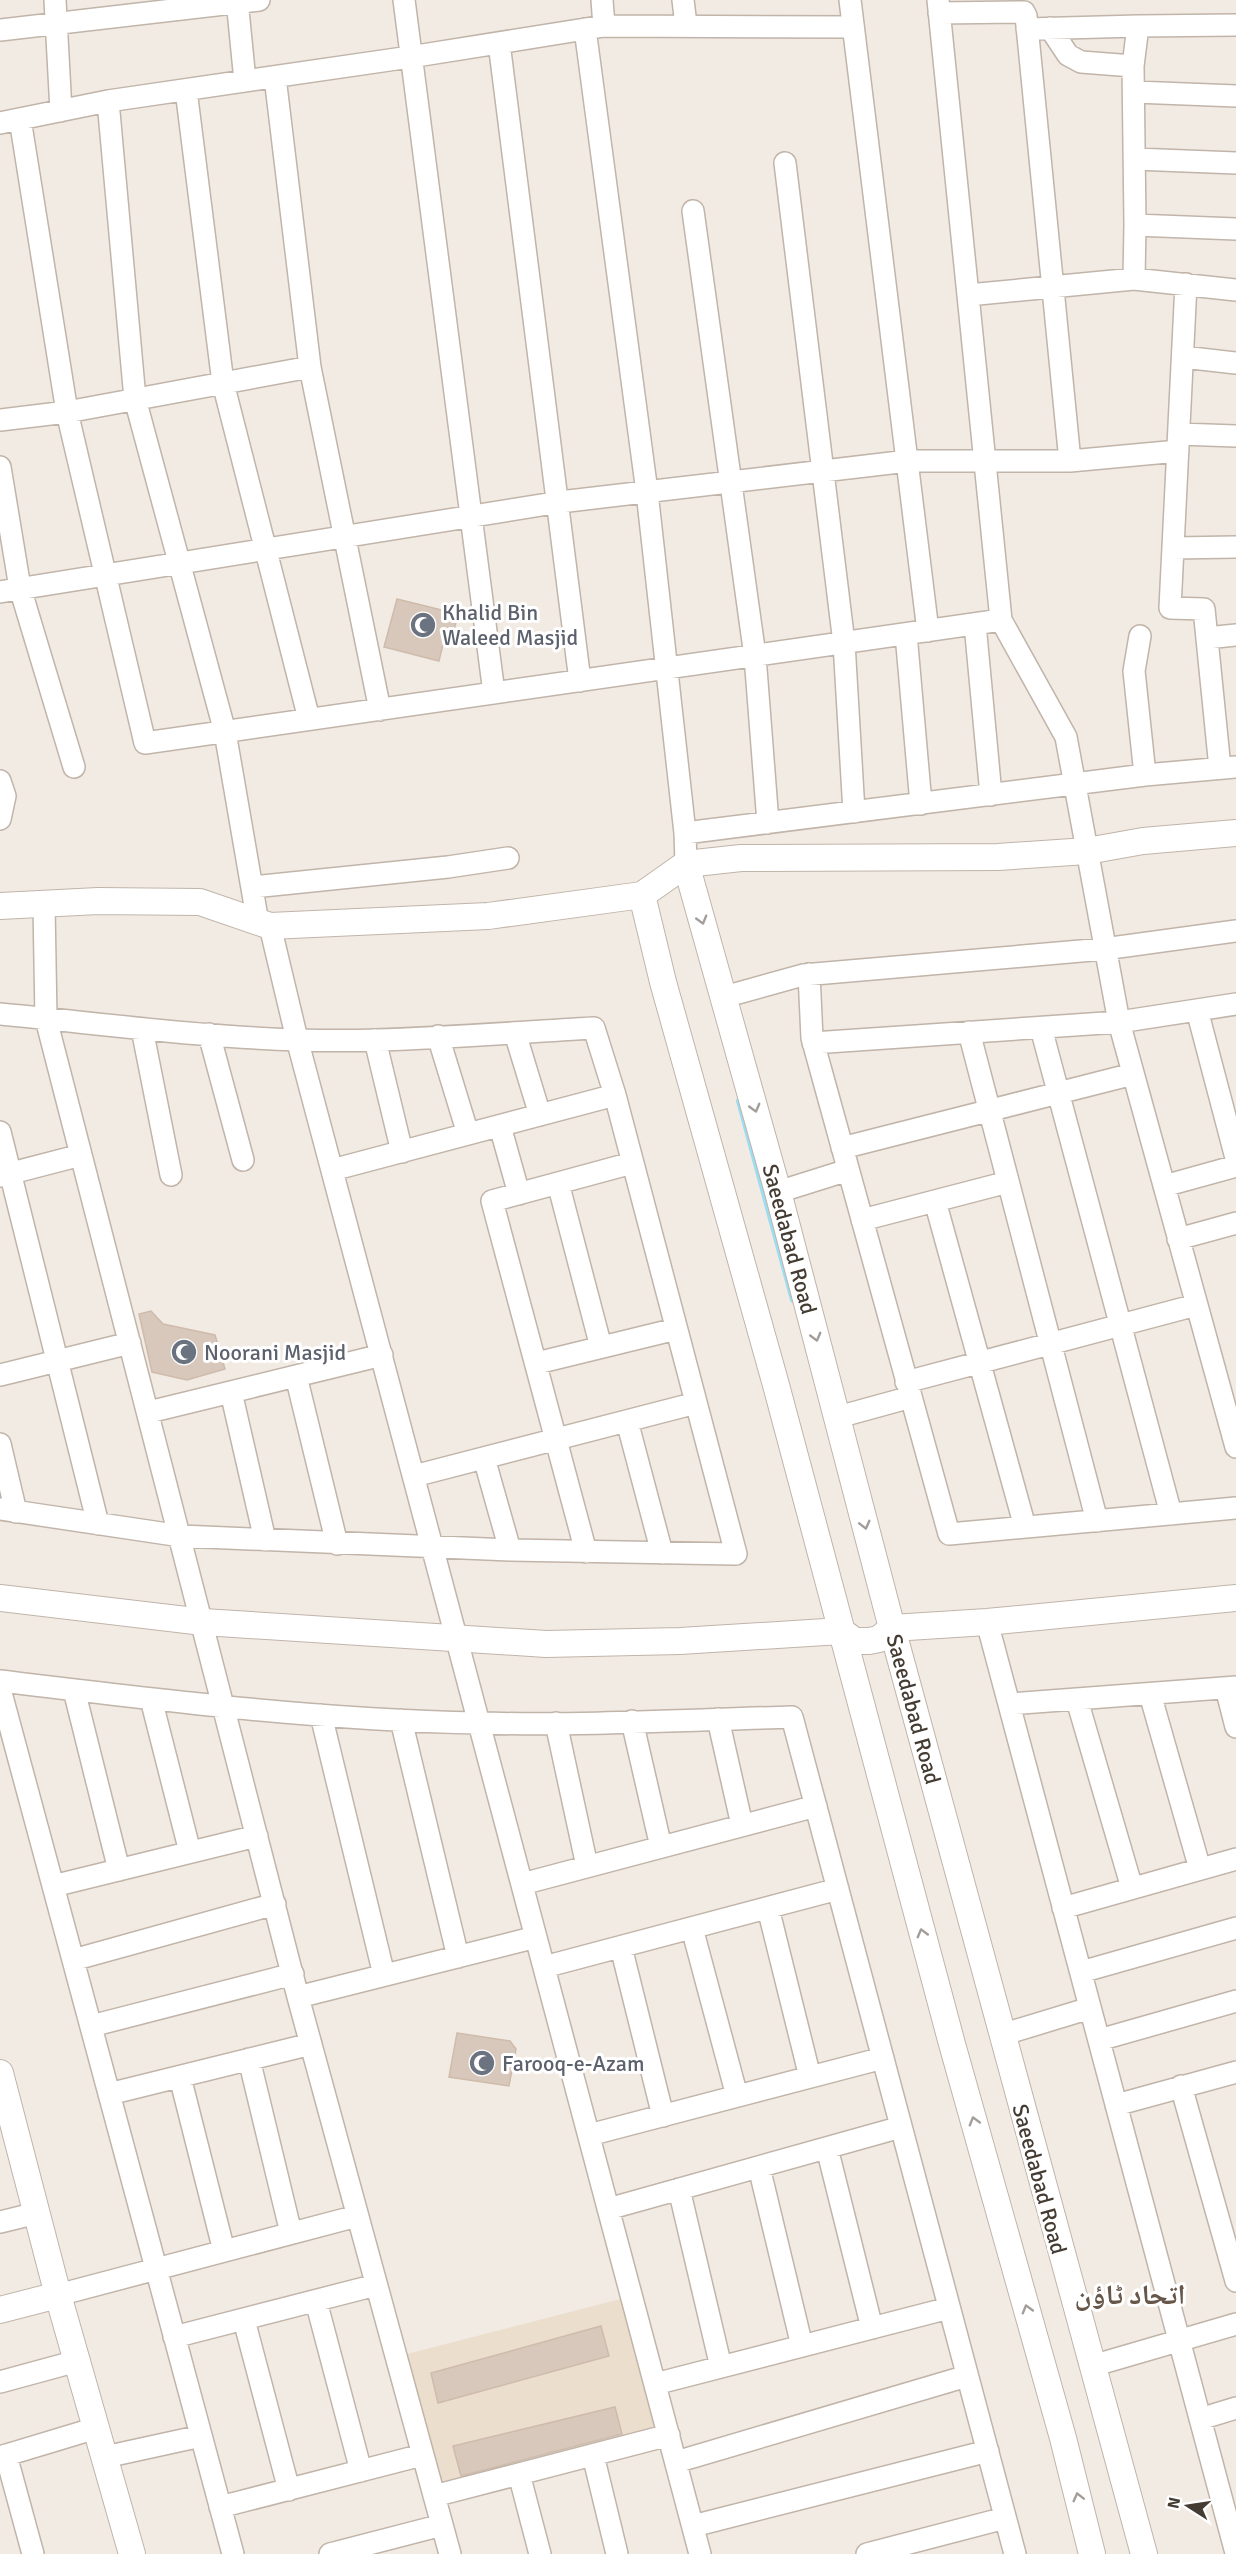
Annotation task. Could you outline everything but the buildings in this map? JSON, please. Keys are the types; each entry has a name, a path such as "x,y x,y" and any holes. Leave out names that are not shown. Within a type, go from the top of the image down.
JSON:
{"street":[{"path":"56,0 61,111"},
{"path":"0,30 157,6 259,0"},
{"path":"404,0 494,693"},
{"path":"602,0 595,27 648,492 685,833 686,864"},
{"path":"683,0 686,25"},
{"path":"850,0 928,631"},
{"path":"237,1 245,81"},
{"path":"1070,461 1024,12 938,6 1001,620 1066,737 1119,1022 1196,1305 1227,1381 1236,1446"},
{"path":"853,27 686,25 595,27 410,57 108,101 10,121 67,412 145,743 1001,620"},
{"path":"1027,29 1236,25"},
{"path":"1134,279 1135,92 1133,66 1138,26"},
{"path":"1050,28 1068,55 1081,62 1133,66"},
{"path":"499,43 580,681"},
{"path":"274,77 310,367 380,710"},
{"path":"186,90 223,383 309,720"},
{"path":"1135,92 1236,96"},
{"path":"108,101 135,399 225,732 254,887 382,1355 700,2554"},
{"path":"1135,159 1236,163"},
{"path":"785,163 843,643 854,812"},
{"path":"693,211 755,656 768,823"},
{"path":"1135,225 1236,229"},
{"path":"968,295 1134,279 1236,290"},
{"path":"685,833 1145,775 1228,768 1203,609 1170,609 1186,284"},
{"path":"1183,357 1236,363"},
{"path":"0,420 67,412 310,367"},
{"path":"10,590 557,502 907,461 1070,461 1236,436"},
{"path":"0,467 10,590 74,767"},
{"path":"1173,548 1236,547"},
{"path":"975,624 991,795"},
{"path":"906,634 921,804"},
{"path":"1207,638 1236,635"},
{"path":"1140,636 1134,671 1145,775"},
{"path":"0,781 5,796 0,819"},
{"path":"0,906 98,901 200,902 264,924 488,916 642,895 686,864 741,858 998,858 1087,851 1143,841 1236,833"},
{"path":"254,887 448,867 508,858"},
{"name":"Saeedabad Road","path":"686,864 778,1192 1001,2035 1144,2554"},
{"path":"642,895 663,982 773,1373 952,2044 1063,2438 1092,2554"},
{"path":"44,905 46,1019 298,1997 450,2554"},
{"path":"724,997 809,974 1104,949 1236,931"},
{"path":"809,974 813,1043 949,1534 1236,1508"},
{"path":"813,1043 1119,1022 1236,1004"},
{"path":"1197,1010 1236,1158"},
{"path":"0,1014 209,1034 375,1040 594,1029 615,1095 736,1554 337,1544 181,1536 98,1524 8,1510 0,1444"},
{"path":"1041,1028 1171,1514"},
{"path":"142,1029 171,1175"},
{"path":"969,1032 1097,1521"},
{"path":"515,1033 540,1115"},
{"path":"209,1034 243,1160"},
{"path":"438,1036 468,1134"},
{"path":"375,1040 402,1152"},
{"path":"842,1148 1133,1074"},
{"path":"332,1170 615,1095"},
{"path":"500,1126 519,1194"},
{"path":"0,1132 5,1175 57,1361 98,1524"},
{"path":"5,1175 81,1155"},
{"path":"586,1551 492,1201 632,1163"},
{"path":"1164,1186 1236,1166"},
{"path":"778,1192 848,1170"},
{"path":"862,1220 1008,1182"},
{"path":"558,1183 601,1347"},
{"path":"935,1201 1025,1527"},
{"path":"1178,1239 1236,1223"},
{"path":"838,1417 980,1363 1196,1305"},
{"path":"537,1363 676,1329"},
{"path":"0,1375 130,1343"},
{"path":"148,1412 382,1355"},
{"path":"296,1376 337,1544"},
{"path":"231,1392 265,1540"},
{"path":"414,1476 696,1403"},
{"path":"627,1421 662,1553"},
{"path":"484,1458 510,1550"},
{"path":"0,1598 203,1622 546,1644 680,1641 841,1631 855,1641 869,1641 879,1639 892,1628 987,1622 1236,1598"},
{"path":"987,1622 1236,2553"},
{"path":"0,1681 225,1708 401,1720 556,1724 792,1717 1015,2554"},
{"path":"1009,1704 1231,1687 1236,1727"},
{"path":"0,1689 233,2554"},
{"path":"74,1690 119,1870"},
{"path":"1150,1694 1200,1869"},
{"path":"151,1699 190,1852"},
{"path":"1077,1700 1132,1888"},
{"path":"321,1715 384,1975"},
{"path":"718,1719 742,1825"},
{"path":"401,1720 458,1957"},
{"path":"632,1721 661,1847"},
{"path":"556,1724 587,1866"},
{"path":"522,1884 816,1806"},
{"path":"53,1886 257,1836"},
{"path":"1063,1908 1236,1859"},
{"path":"544,1967 838,1889"},
{"path":"73,1960 275,1904"},
{"path":"768,1908 810,2077"},
{"path":"692,1928 737,2096"},
{"path":"1081,1972 1236,1928"},
{"path":"298,1997 536,1937"},
{"path":"621,1947 663,2116"},
{"path":"91,2026 292,1974"},
{"path":"1098,2040 1236,2001"},
{"path":"1001,2035 1090,2008"},
{"path":"109,2094 311,2044"},
{"path":"589,2135 883,2058"},
{"path":"249,2059 291,2233"},
{"path":"1116,2105 1181,2085 1236,2072"},
{"path":"0,2073 58,2295 132,2554"},
{"path":"180,2077 224,2251"},
{"path":"1181,2085 1236,2281"},
{"path":"608,2209 901,2127"},
{"path":"827,2148 872,2328"},
{"path":"759,2167 802,2346"},
{"path":"679,2189 721,2367"},
{"path":"0,2222 37,2213"},
{"path":"0,2310 357,2216"},
{"path":"174,2337 376,2285"},
{"path":"316,2301 362,2471"},
{"path":"655,2384 949,2308"},
{"path":"244,2320 289,2490"},
{"path":"1092,2366 1236,2324"},
{"path":"0,2382 77,2361"},
{"path":"676,2462 967,2376"},
{"path":"1200,2419 1236,2408"},
{"path":"33,2554 3,2456 96,2428"},
{"path":"434,2496 669,2435"},
{"path":"105,2457 201,2436"},
{"path":"693,2526 988,2451"},
{"path":"220,2507 423,2455"},
{"path":"593,2455 617,2554"},
{"path":"519,2474 540,2554"},
{"path":"867,2554 1005,2518"},
{"path":"330,2554 442,2525"}],"shaded area":[{"path":"632,2296 669,2435 434,2496 395,2357"}],"waterway":[{"path":"739,1101 793,1300"}],"place":[{"name":"Khalid Bin Waleed Masjid","path":"423,625"},
{"name":"Noorani Masjid","path":"184,1352"},
{"name":"Farooq-e-Azam","path":"482,2063"}],"district":[{"name":"اتحاد ٹاؤن","path":"1130,2294"}]}
